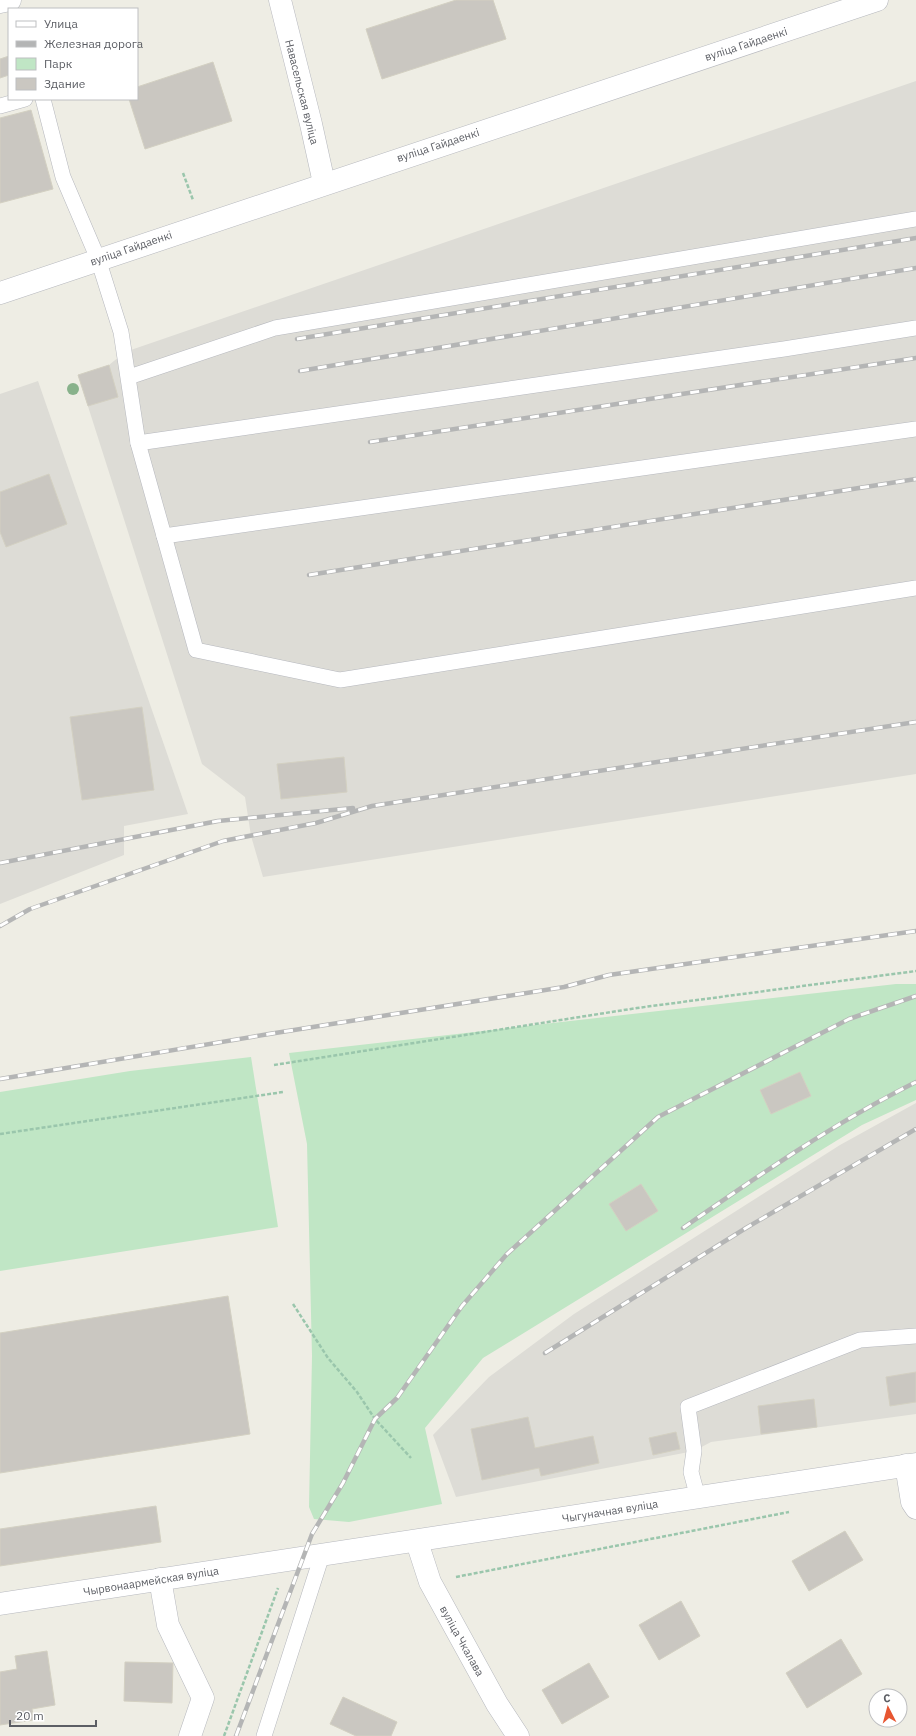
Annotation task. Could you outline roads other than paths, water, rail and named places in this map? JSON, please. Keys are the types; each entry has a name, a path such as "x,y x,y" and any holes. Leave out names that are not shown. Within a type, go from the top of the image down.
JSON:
{"street":[{"path":"0,2 10,0"},
{"name":"Навасельская вуліца","path":"280,0 324,183"},
{"name":"вуліца Гайдаенкі","path":"0,293 869,1"},
{"path":"911,1464 912,1502 916,1508"},
{"name":"Чыгуначная вуліца","path":"313,1557 911,1464"},
{"name":"вуліца Чкалава","path":"417,1542 430,1582 497,1704 518,1736"},
{"name":"Чырвонаармейская вуліца","path":"0,1604 313,1557"},
{"path":"160,1579 168,1625 203,1698 190,1736"}],"lane":[{"path":"0,106 21,100"},
{"path":"43,100 63,177 98,259 121,332 138,443 196,650 340,680 916,588"},
{"path":"129,377 275,328 916,219"},
{"path":"138,443 784,349 916,328"},
{"path":"164,536 916,429"},
{"path":"698,1498 691,1472 694,1451 688,1407 860,1340 916,1336"},
{"path":"264,1736 313,1557"}],"railway":[{"path":"297,339 916,238"},
{"path":"300,371 916,268"},
{"path":"370,442 916,358"},
{"path":"309,575 916,479"},
{"path":"0,926 30,909 223,841 316,823 372,806 916,722"},
{"path":"0,863 218,821 353,808"},
{"path":"0,1079 564,987 609,975 916,931"},
{"path":"236,1736 312,1534 343,1483 375,1419 397,1398 462,1306 507,1254 658,1117 849,1019 916,996"},
{"path":"683,1228 797,1151 856,1115 916,1082"},
{"path":"545,1353 746,1228 916,1129"}]}
